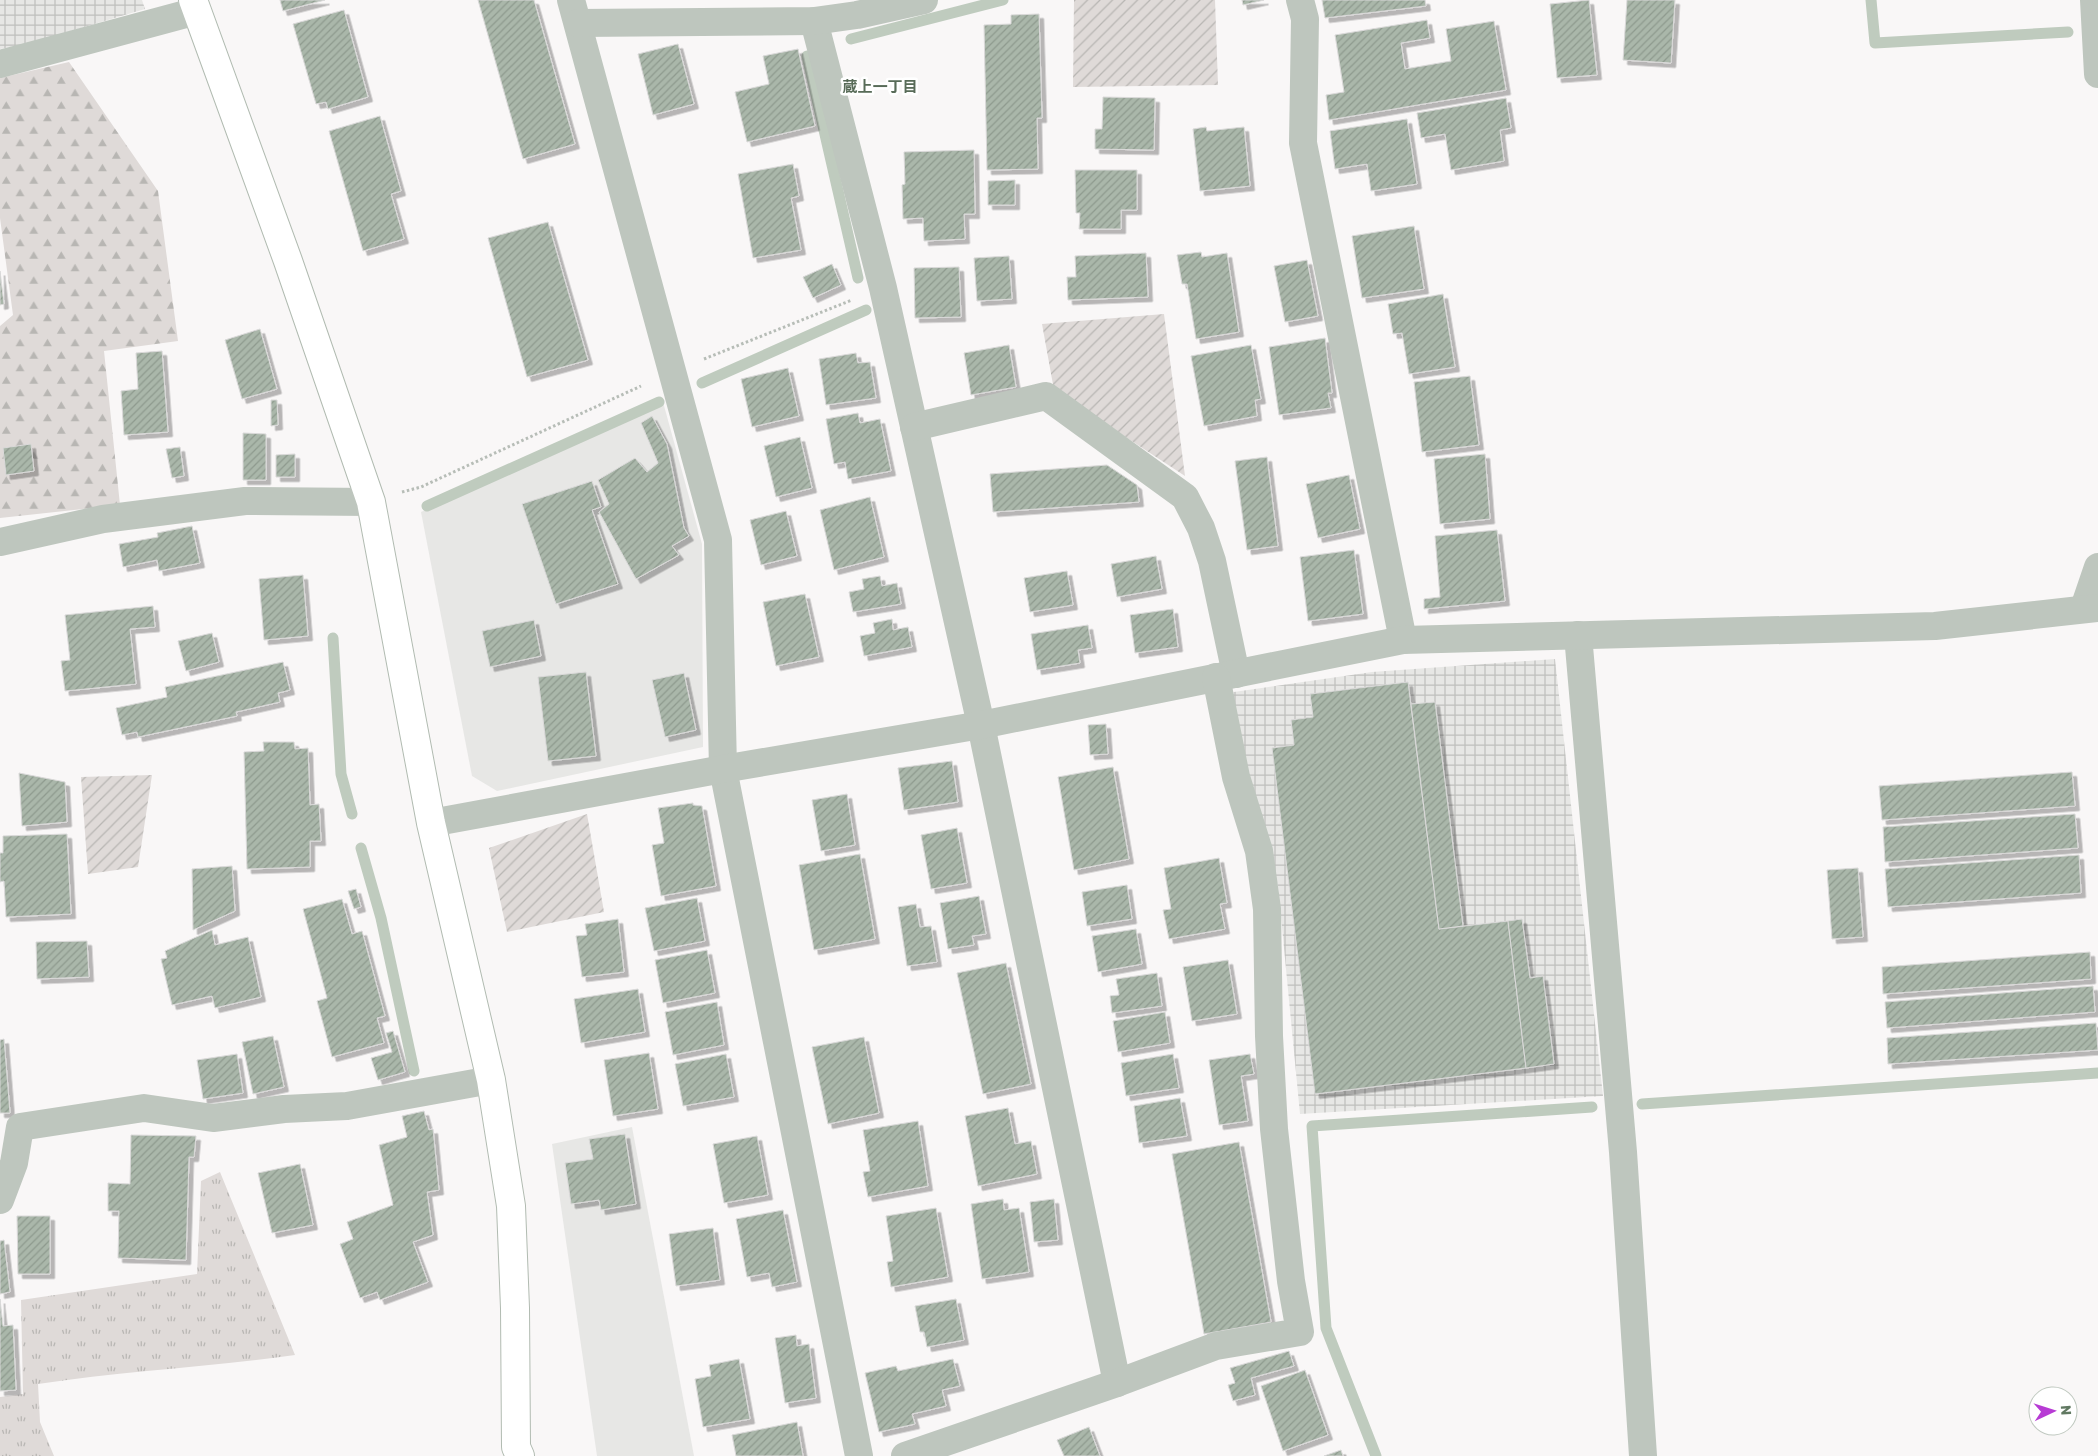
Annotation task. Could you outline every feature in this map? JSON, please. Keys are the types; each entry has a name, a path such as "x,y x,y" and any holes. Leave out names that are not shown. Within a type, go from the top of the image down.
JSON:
{"street":[{"path":"858,1456 722,769 718,540 575,12 814,21 857,15 924,0"},
{"path":"1300,0 1305,19 1303,143 1403,640"},
{"path":"2095,1 2098,74"},
{"path":"0,64 195,6 288,260 371,502 431,823 491,1080 511,1206 515,1308 516,1453"},
{"path":"814,21 883,288 981,724 1117,1383"},
{"path":"905,1456 1117,1383 1216,1346 1300,1332 1292,1282 1274,1129 1269,1036 1267,909 1259,851 1236,777 1212,561 1201,528 1185,497 1046,396 914,427"},
{"path":"0,542 103,519 245,501 371,502"},
{"path":"431,823 722,769 981,724 1403,640 1935,626 2091,608 2098,567"},
{"path":"1578,635 1623,1152 1642,1456"},
{"path":"0,1200 14,1163 20,1127 144,1108 213,1118 284,1109 348,1106 491,1080"}],"path":[{"path":"371,502 421,487 672,372 883,288"}],"shaded area":[{"path":"0,0 142,0 145,9 27,44 0,49"},
{"path":"663,402 702,544 703,747 497,791 472,776 421,512"},
{"path":"1555,659 1603,1096 1300,1114 1278,886 1227,693 1372,672"},
{"path":"632,1127 694,1456 597,1456 552,1144"}],"green space":[{"path":"1074,0 1215,0 1218,85 1073,87"},
{"path":"69,62 158,191 178,341 104,351 120,505 0,518 0,326 13,315 0,218 0,78"},
{"path":"1164,314 1185,476 1054,390 1042,324"},
{"path":"152,775 138,867 88,874 81,777"},
{"path":"587,814 604,912 507,932 489,848"},
{"path":"220,1172 295,1355 38,1384 40,1422 54,1456 0,1456 0,1397 23,1394 21,1300 197,1274 201,1181"}],"building":[{"path":"280,0 325,0 283,11"},
{"path":"478,0 534,0 575,144 523,159"},
{"path":"1242,0 1264,0 1243,5"},
{"path":"1322,0 1425,0 1426,6 1325,18"},
{"path":"1589,0 1597,75 1557,78 1550,4"},
{"path":"1627,0 1675,0 1671,63 1623,60"},
{"path":"344,10 368,97 328,109 326,102 316,104 293,24"},
{"path":"1039,14 1042,118 1037,118 1038,169 987,170 984,25 1011,24 1011,15"},
{"path":"1427,20 1430,38 1401,43 1405,69 1451,61 1446,29 1494,21 1506,90 1329,120 1326,95 1344,92 1335,35"},
{"path":"678,44 694,104 653,115 638,54"},
{"path":"798,49 815,126 747,142 735,92 769,84 763,56"},
{"path":"1103,97 1155,98 1154,150 1095,149 1095,129 1102,129"},
{"path":"1506,98 1511,128 1500,130 1504,161 1451,170 1445,134 1421,138 1417,113"},
{"path":"380,116 401,191 391,194 404,239 363,251 329,131"},
{"path":"1407,119 1417,184 1371,191 1367,164 1335,169 1330,131"},
{"path":"1206,127 1207,131 1244,127 1250,186 1200,191 1193,129"},
{"path":"974,150 975,214 964,214 965,239 924,241 923,218 903,219 902,185 905,184 904,152"},
{"path":"793,164 799,196 791,198 801,250 753,258 738,174"},
{"path":"1075,170 1137,170 1137,210 1121,210 1121,229 1079,229 1080,213 1076,213"},
{"path":"1015,180 1015,205 988,205 988,181"},
{"path":"548,222 588,360 527,377 488,238"},
{"path":"1414,226 1424,289 1362,298 1352,236"},
{"path":"1201,252 1202,257 1227,253 1239,332 1196,339 1187,284 1182,284 1177,255"},
{"path":"1146,253 1148,297 1068,300 1067,277 1076,277 1075,256"},
{"path":"1009,256 1012,299 977,301 974,258"},
{"path":"1307,260 1318,316 1285,322 1274,266"},
{"path":"832,264 841,285 813,298 803,277"},
{"path":"959,267 961,317 915,318 914,268"},
{"path":"0,271 4,304 0,305"},
{"path":"1443,294 1455,367 1409,374 1402,333 1393,334 1388,304"},
{"path":"260,329 277,389 242,399 225,340"},
{"path":"1325,338 1332,393 1328,393 1331,408 1279,415 1269,347"},
{"path":"1009,345 1016,387 971,395 964,353"},
{"path":"1251,345 1261,399 1255,400 1257,416 1204,426 1191,356"},
{"path":"162,351 168,432 124,435 121,391 138,389 136,353"},
{"path":"856,353 858,363 870,362 876,398 826,405 819,359"},
{"path":"788,368 799,416 752,427 741,379"},
{"path":"1470,376 1479,445 1422,452 1414,382"},
{"path":"271,400 277,400 278,425 271,426"},
{"path":"858,413 860,423 880,419 891,471 848,479 845,462 834,464 826,419"},
{"path":"652,416 667,444 684,528 689,536 672,546 679,555 636,579 599,512 609,504 598,480 635,458 647,472 658,463 641,423"},
{"path":"243,433 266,434 266,480 243,480"},
{"path":"800,437 812,488 776,497 764,446"},
{"path":"31,444 34,471 6,475 3,448"},
{"path":"180,447 184,476 172,478 166,449"},
{"path":"295,454 295,477 276,477 276,455"},
{"path":"1485,454 1490,519 1440,524 1434,459"},
{"path":"1267,457 1278,546 1247,550 1235,461"},
{"path":"1107,465 1137,485 1139,502 993,512 990,474"},
{"path":"1349,475 1360,529 1318,538 1306,484"},
{"path":"592,481 601,507 592,510 618,584 556,604 522,504"},
{"path":"870,497 884,557 834,570 820,510"},
{"path":"786,511 797,556 761,565 750,520"},
{"path":"192,526 200,563 159,571 157,560 123,567 119,544 158,537 157,533"},
{"path":"1497,530 1505,601 1424,609 1424,599 1440,597 1435,536"},
{"path":"1354,550 1363,614 1308,621 1300,557"},
{"path":"1156,556 1162,589 1117,597 1111,564"},
{"path":"1067,571 1073,605 1030,612 1024,578"},
{"path":"303,575 308,636 264,640 259,579"},
{"path":"880,576 882,586 897,583 901,604 853,612 849,592 864,589 862,579"},
{"path":"805,594 819,657 776,666 763,602"},
{"path":"153,606 155,627 130,629 136,684 65,691 61,661 70,660 65,615"},
{"path":"1173,609 1178,647 1135,653 1130,615"},
{"path":"892,619 893,630 908,627 912,647 864,656 860,636 875,633 873,623"},
{"path":"534,620 541,656 490,667 482,631"},
{"path":"1088,625 1092,648 1078,650 1080,663 1037,670 1031,634"},
{"path":"212,633 219,662 186,671 178,641"},
{"path":"283,662 290,690 278,693 280,702 236,712 237,716 138,737 137,732 122,735 116,708 167,697 165,687"},
{"path":"586,672 596,756 548,761 538,677"},
{"path":"684,673 696,730 665,737 652,680"},
{"path":"1408,682 1439,929 1508,921 1526,1068 1315,1094 1272,748 1294,745 1291,720 1313,717 1310,694"},
{"path":"1435,702 1463,926 1439,929 1411,704"},
{"path":"1106,724 1108,754 1090,755 1088,725"},
{"path":"263,742 294,742 295,749 308,748 310,805 319,804 321,841 310,841 310,867 247,869 244,752 264,751"},
{"path":"952,761 958,802 904,810 898,768"},
{"path":"1113,767 1129,859 1074,870 1058,777"},
{"path":"2072,772 2075,806 1882,820 1879,786"},
{"path":"19,773 65,782 67,822 22,826"},
{"path":"847,794 855,845 821,851 812,800"},
{"path":"693,803 693,805 702,806 716,886 661,896 652,845 664,843 658,808"},
{"path":"2075,814 2078,848 1885,862 1883,827"},
{"path":"957,828 967,883 931,889 921,835"},
{"path":"67,834 71,914 6,917 4,881 0,882 0,853 3,853 3,836"},
{"path":"860,854 875,939 814,950 799,865"},
{"path":"2079,855 2081,893 1888,907 1885,869"},
{"path":"1219,858 1227,903 1220,904 1225,929 1169,939 1163,910 1171,909 1164,868"},
{"path":"232,866 235,911 193,930 192,869"},
{"path":"1858,868 1863,937 1832,939 1827,870"},
{"path":"1127,885 1132,919 1087,926 1082,892"},
{"path":"356,889 361,907 354,909 348,891"},
{"path":"979,896 986,934 972,936 974,945 948,949 940,903"},
{"path":"697,898 705,941 654,951 645,908"},
{"path":"342,899 352,934 362,931 385,1016 377,1018 384,1043 332,1057 317,1001 327,998 303,909"},
{"path":"916,904 920,927 931,926 937,962 907,966 898,907"},
{"path":"618,919 624,972 582,977 576,936 587,935 585,924"},
{"path":"1522,919 1530,978 1543,976 1554,1064 1526,1068 1508,921"},
{"path":"1136,929 1142,964 1098,972 1092,936"},
{"path":"212,930 215,945 248,937 261,997 215,1008 212,996 172,1005 161,959 167,958 165,951"},
{"path":"87,941 89,977 37,979 36,942"},
{"path":"707,950 715,993 663,1003 655,960"},
{"path":"2090,952 2091,979 1883,994 1882,967"},
{"path":"1228,960 1237,1014 1192,1021 1183,967"},
{"path":"1006,963 1031,1084 983,1094 957,973"},
{"path":"1157,973 1162,1006 1112,1013 1110,996 1119,995 1116,979"},
{"path":"2093,986 2095,1012 1887,1028 1885,1002"},
{"path":"638,989 645,1032 581,1043 574,999"},
{"path":"717,1002 724,1045 673,1055 665,1012"},
{"path":"1165,1012 1170,1043 1118,1052 1113,1021"},
{"path":"2096,1023 2098,1050 1888,1064 1887,1038"},
{"path":"393,1031 405,1072 378,1080 371,1058 392,1052 386,1033"},
{"path":"273,1036 284,1087 253,1094 242,1042"},
{"path":"864,1037 879,1113 828,1124 812,1047"},
{"path":"4,1039 10,1113 0,1113 0,1040"},
{"path":"649,1053 658,1109 613,1116 604,1060"},
{"path":"237,1054 243,1093 203,1099 197,1060"},
{"path":"726,1054 734,1097 683,1106 675,1064"},
{"path":"1173,1054 1179,1088 1126,1096 1121,1063"},
{"path":"1250,1054 1254,1074 1241,1076 1248,1121 1219,1125 1209,1060"},
{"path":"1180,1098 1187,1136 1139,1143 1134,1106"},
{"path":"1008,1108 1015,1144 1031,1141 1037,1174 978,1186 965,1116"},
{"path":"424,1111 429,1130 433,1129 439,1190 427,1192 433,1235 413,1242 428,1282 380,1300 377,1292 360,1298 340,1244 353,1239 347,1222 393,1205 379,1145 407,1137 402,1116"},
{"path":"918,1121 928,1186 868,1197 863,1172 870,1171 863,1130"},
{"path":"625,1134 636,1204 601,1210 599,1200 571,1204 565,1163 593,1159 589,1139"},
{"path":"131,1135 196,1136 194,1157 189,1157 186,1260 118,1258 119,1211 108,1211 108,1183 130,1184"},
{"path":"757,1136 768,1195 724,1203 713,1144"},
{"path":"1239,1142 1271,1322 1204,1334 1172,1154"},
{"path":"300,1164 313,1225 272,1233 258,1173"},
{"path":"1003,1199 1004,1210 1019,1208 1029,1272 982,1279 971,1204"},
{"path":"1054,1199 1058,1240 1034,1242 1030,1202"},
{"path":"936,1208 948,1277 891,1287 887,1262 893,1261 886,1216"},
{"path":"783,1210 797,1282 772,1287 769,1273 747,1277 736,1219"},
{"path":"17,1216 50,1216 50,1274 18,1274"},
{"path":"713,1228 720,1280 676,1286 669,1234"},
{"path":"4,1240 10,1292 0,1294 0,1241"},
{"path":"0,1299 3,1326 13,1325 16,1390 0,1391"},
{"path":"956,1299 964,1340 927,1347 924,1332 920,1332 915,1306"},
{"path":"796,1335 797,1346 809,1344 816,1398 785,1403 775,1338"},
{"path":"1289,1351 1294,1366 1251,1378 1255,1395 1233,1401 1228,1385 1235,1383 1230,1368"},
{"path":"739,1359 750,1419 703,1427 695,1379 711,1376 709,1365"},
{"path":"953,1359 960,1386 942,1390 946,1406 912,1414 915,1424 879,1432 865,1373 896,1366 898,1371"},
{"path":"1305,1370 1328,1435 1283,1451 1261,1386"},
{"path":"797,1422 803,1456 736,1456 732,1435"},
{"path":"1089,1427 1100,1456 1064,1456 1057,1440"},
{"path":"1341,1450 1343,1456 1324,1456"}],"waterway":[{"path":"851,39 1003,0"},
{"path":"1871,0 1875,43 2068,32"},
{"path":"807,56 858,278"},
{"path":"702,383 866,310"},
{"path":"427,506 659,402"},
{"path":"333,638 341,774 352,814"},
{"path":"361,848 381,918 414,1071"},
{"path":"1642,1104 2098,1073"},
{"path":"1376,1456 1326,1328 1312,1126 1592,1107"}],"district":[{"name":"蔵上一丁目","path":"880,87"}]}
